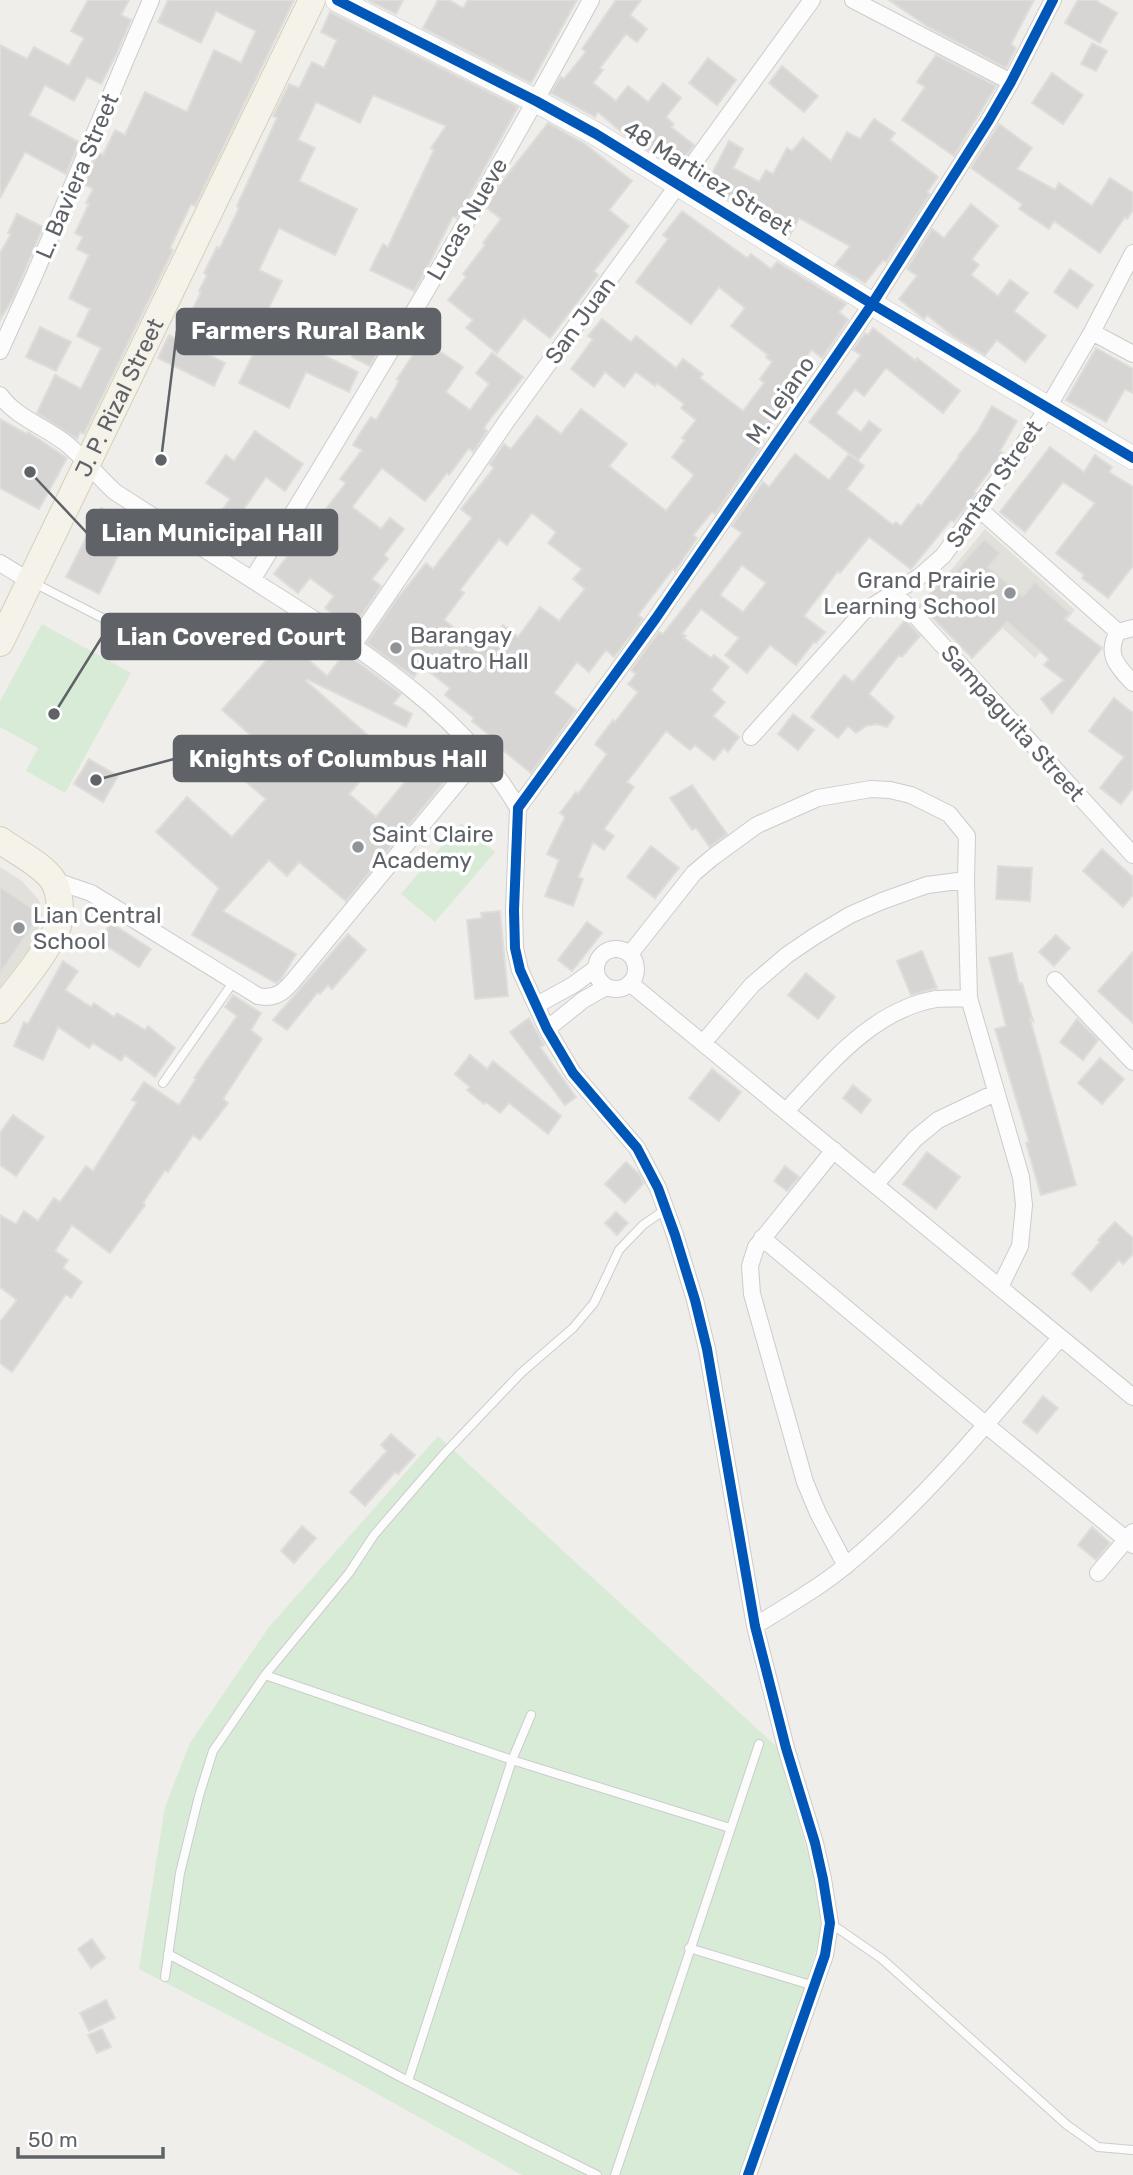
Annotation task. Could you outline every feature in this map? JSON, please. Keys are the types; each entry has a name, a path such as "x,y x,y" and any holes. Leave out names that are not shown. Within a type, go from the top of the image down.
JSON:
{"main road":[{"name":"J. P. Rizal Street","path":"0,643 312,0"},
{"path":"0,840 53,880 60,907 58,924 30,971 0,1010"}],"street":[{"name":"L. Baviera Street","path":"0,351 151,0"},
{"name":"48 Martirez Street","path":"337,0 596,134 872,304 1133,458"},
{"name":"Lucas Nueve","path":"252,580 381,368 536,101 591,0"},
{"name":"San Juan","path":"354,644 506,422 812,0"},
{"path":"853,0 1011,82"},
{"name":"M. Lejano","path":"517,808 537,785 656,618 872,304 965,160 1011,82 1053,0"},
{"name":"Santan Street","path":"751,737 863,612 919,577 943,556 1047,409 1092,332 1133,253"},
{"path":"1092,332 1133,354"},
{"path":"0,395 13,409 65,442 115,492 354,644 426,702 480,755 505,786 517,808 514,910 515,948 520,970 547,1029 573,1073 636,1147 666,1209 695,1300 707,1349 755,1626 786,1748 824,1879 830,1923 825,1955 748,2175"},
{"path":"978,508 1125,630 1111,643 1116,662 1133,683"},
{"path":"0,563 31,582"},
{"name":"Sampaguita Street","path":"894,592 1133,855"},
{"path":"53,880 91,893 258,996 276,996 288,986 480,755"},
{"path":"630,954 694,873 713,857 757,825 818,798 871,789 890,790 911,795 949,814 967,836 969,998 1021,1177 1024,1205 1020,1246 1000,1287"},
{"path":"703,1043 752,985 787,955 815,936 850,915 882,901 927,885 966,880"},
{"path":"537,1005 595,969 600,956 611,949 624,950 630,954 637,968 631,984 619,989 606,987 598,979 595,969"},
{"path":"1055,980 1133,1062"},
{"path":"631,984 1133,1397"},
{"path":"547,1029 583,1000 606,987"},
{"path":"786,1111 835,1058 867,1030 916,1005 937,999 969,998"},
{"path":"875,1185 915,1139 938,1120 995,1093"},
{"path":"834,1150 755,1247 750,1266 752,1294 805,1482 846,1566"},
{"path":"762,1238 986,1425 1131,1539 1098,1573"},
{"path":"755,1626 846,1566 904,1515 1060,1338"}],"lane":[{"path":"31,582 165,650"},
{"path":"163,1083 234,981"},
{"path":"164,1977 180,1873 198,1796 213,1751 265,1675 349,1573 374,1535 443,1455 521,1373 573,1328 594,1303 620,1250 643,1225 666,1209"},
{"path":"265,1675 512,1760 730,1828"},
{"path":"408,2081 512,1760 531,1715"},
{"path":"615,2175 759,1744"},
{"path":"830,1923 882,1959 1066,2125 1098,2147 1133,2150"},
{"path":"690,1948 814,1986"},
{"path":"169,1954 408,2081 597,2175"}],"shaded area":[{"name":"Grand Prairie Learning School","path":"985,529 1075,610 1035,658 946,576"},
{"name":"Lian Central School","path":"0,867 22,881 39,900 42,915 35,942 0,987"}],"green space":[{"path":"42,624 131,673 65,793 26,771 38,748 0,727 0,701"},
{"path":"461,823 495,852 435,922 401,894"},
{"path":"438,1436 777,1747 814,1875 821,1916 820,1937 777,2076 742,2175 522,2175 342,2074 139,1969 165,1807 190,1743 269,1627"}],"building":[{"path":"88,0 129,0 121,15 131,20 101,84 87,77 74,101 45,85 29,115 79,142 66,174 25,152 0,198 0,45 27,59 34,47 69,66 84,38 71,31"},
{"path":"168,0 294,0 195,206 191,204 170,248 173,250 84,434 80,432 77,439 37,413 55,375 81,389 101,348 77,336 90,309 69,298 89,255 77,249 83,237 75,233 89,204 86,203 93,189 84,184 98,152 103,155 115,130 125,135 145,92 187,112 214,50 241,63 256,31 216,11 201,43 158,22"},
{"path":"368,0 403,0 396,14"},
{"path":"438,0 449,0 463,8 468,0 577,0 531,83 423,28"},
{"path":"616,0 641,0 630,15 647,29 637,42 626,34 600,68 603,70 593,83 616,101 628,86 648,102 663,83 681,98 666,117 674,124 671,127 694,145 677,168 654,151 653,153 627,137 598,112 595,117 551,93 561,77 564,79 586,52 582,49"},
{"path":"889,0 1034,0 1011,44 1016,48 1006,68 928,27"},
{"path":"1078,0 1095,0 1117,13 1100,43 1065,23"},
{"path":"330,12 518,107 457,218 453,216 414,291 370,270 383,244 388,247 434,150 431,148 446,126 373,95 360,123 316,102 298,140 315,148 299,181 357,209 335,255 279,228 259,270 282,281 253,340 215,321 201,351 225,363 214,386 158,358 169,335 178,340 201,292 199,291 207,275 204,273 217,247 220,248 239,208 237,206 277,118 273,116 289,84 299,88 312,62 324,68 337,40 321,32"},
{"path":"1092,43 1107,51 1096,71 1081,64"},
{"path":"936,55 996,86 954,156 902,120 925,87 917,82"},
{"path":"708,58 736,80 717,105 689,83"},
{"path":"782,66 818,96 804,112 769,83"},
{"path":"1052,73 1083,95 1063,124 1032,103"},
{"path":"874,119 895,133 890,140 938,177 886,262 883,260 865,283 835,265 850,246 799,218 789,237 723,196 725,192 707,183 729,141 743,149 733,168 759,182 766,170 773,174 787,148 792,151 803,138 831,161 847,132 860,139"},
{"path":"548,123 585,144 632,181 609,210 629,226 594,271 598,275 550,338 524,318 497,353 466,328 473,320 448,300 466,277 463,274 501,219 487,208 500,184"},
{"path":"999,124 1032,148 1017,169 1055,190 1059,183 1092,206 1110,178 1133,193 1133,210 1100,253 1054,221 1049,229 1019,209 1022,204 971,168"},
{"path":"971,204 998,226 972,259 979,265 971,275 998,296 1010,280 1028,293 1014,311 1046,336 1025,362 997,340 985,355 953,336 927,315 924,319 899,299 917,276 907,269 932,229 944,238"},
{"path":"682,211 747,258 751,254 771,269 777,262 846,304 839,312 848,320 822,358 812,350 788,380 799,388 760,439 764,442 715,514 712,512 693,535 697,538 675,571 673,569 638,615 643,619 614,657 606,650 589,672 577,662 554,693 576,710 531,773 472,721 474,718 445,695 450,688 427,670 424,673 419,670 414,677 367,643 426,563 433,569 472,518 461,509 494,468 490,464 504,444 511,449 537,416 561,434 581,409 627,444 609,466 666,511 694,475 672,457 696,420 681,408 684,404 657,383 655,386 636,372 624,387 605,372 594,387 571,369 593,339 588,336 602,319 631,342 636,336 676,368 683,359 703,374 700,378 743,411 764,383 760,379 772,362 766,357 768,355 731,326 745,308 719,287 691,324 636,282 668,239 663,235","holes":["532,513 556,532 548,543 582,569 573,579 585,589 559,621 540,607 518,637 503,625 484,650 444,620 464,593 460,590 499,539 507,545"]},
{"path":"17,214 43,227 13,298 0,320 0,253 11,234 8,233"},
{"path":"1070,269 1093,285 1077,308 1054,292"},
{"path":"305,313 328,324 315,351 358,372 349,392 306,372 289,408 239,383 264,332 290,344"},
{"path":"369,321 390,331 370,366 352,357"},
{"path":"40,327 71,342 56,371 26,357"},
{"path":"873,328 960,391 943,413 886,368 864,396 855,389 836,413 861,432 869,421 881,430 858,460 809,422 861,355 853,350 865,333 868,335"},
{"path":"423,340 463,367 446,392 470,410 489,384 476,373 492,353 523,377 487,423 484,428 487,431 473,452 469,448 425,501 382,468 352,507 381,529 390,518 404,529 384,555 388,559 372,579 381,586 352,629 325,608 334,596 310,578 298,593 274,574 346,483 340,479 362,450 353,445 371,417 376,420 396,387 399,380 397,379"},
{"path":"1096,348 1133,369 1133,393 1125,389 1106,422 1066,400"},
{"path":"992,406 1017,421 1000,451 1003,453 974,492 976,493 954,522 951,520 911,569 869,537 840,573 838,571 804,616 825,632 796,665 770,645 747,673 725,655 739,638 701,609 682,634 711,658 714,655 729,667 711,690 725,702 713,716 739,737 728,752 724,748 714,760 695,745 690,750 666,731 627,782 634,787 604,829 614,836 604,850 593,842 578,877 583,879 573,906 545,896 559,860 547,854 565,817 560,813 576,792 578,794 607,754 595,744 638,692 628,684 636,674 631,670 659,632 663,634 742,533 732,526 763,482 769,487 795,454 829,480 849,454 864,466 847,489 893,525 896,522 901,526 918,504 921,506 978,431","holes":["742,565 766,583 743,612 720,595"]},
{"path":"0,419 27,434 28,432 67,458 39,509 0,488"},
{"path":"255,431 303,464 285,491 266,477 241,513 267,532 253,552 213,523 230,499 206,483 226,455 234,461"},
{"path":"1050,447 1084,472 1095,455 1112,467 1109,472 1133,487 1133,566 1108,598 1056,553 1095,503 1063,482 1025,532 1000,512"},
{"path":"101,508 134,524 99,594 66,577"},
{"path":"984,539 1000,553 988,567 1023,596 1035,582 1070,613 1064,619 1102,648 1052,713 1041,699 1064,680 1044,665 1049,659 1007,622 972,658 920,605 944,578 947,581"},
{"path":"905,620 920,636 902,657 899,655 869,694 894,717 887,727 877,724 866,726 856,733 848,726 838,738 811,717 844,675 853,682"},
{"path":"285,639 327,676 345,653 401,694 393,704 412,714 406,727 307,679 306,681 386,751 349,794 376,817 443,736 466,755 346,901 299,862 287,876 269,860 223,911 296,954 276,983 192,935 219,888 156,832 187,797 232,837 266,799 239,776 264,747 222,710"},
{"path":"1114,698 1133,713 1133,788 1121,804 1100,788 1124,757 1089,731"},
{"path":"793,714 814,730 798,750 778,734"},
{"path":"89,759 118,776 103,802 74,784"},
{"path":"692,785 727,834 710,847 696,828 692,830 670,798"},
{"path":"651,846 679,868 655,898 627,877"},
{"path":"1102,849 1133,877 1133,895 1123,907 1083,871"},
{"path":"998,866 1032,868 1030,901 996,899"},
{"path":"0,887 40,914 0,973"},
{"path":"500,911 508,996 475,999 467,920 482,918 481,913"},
{"path":"587,922 602,933 572,971 558,960"},
{"path":"111,923 151,949 139,967 99,941"},
{"path":"348,934 366,950 332,989 328,985 320,994 318,992 287,1030 273,1020"},
{"path":"1056,935 1070,948 1054,966 1039,952"},
{"path":"922,951 937,988 911,995 897,961"},
{"path":"1133,952 1133,1023 1098,991"},
{"path":"1012,953 1019,984 1022,983 1033,1021 1030,1019 1076,1185 1041,1195 1026,1143 1029,1142 995,1029 1006,1026 989,958"},
{"path":"63,961 78,971 65,990 91,1007 94,1003 114,1017 117,1013 145,1030 148,1026 175,1048 155,1077 125,1055 121,1061 93,1043 89,1048 58,1027 43,1060 14,1046 24,1022 28,1024"},
{"path":"806,973 835,997 818,1019 788,995"},
{"path":"233,995 261,1013 251,1030 262,1039 223,1099 228,1103 200,1140 193,1135 168,1172 165,1170 143,1203 145,1205 110,1253 72,1225 55,1251 68,1260 63,1268 82,1282 71,1298 66,1294 12,1372 0,1363 0,1322 17,1300 0,1287 0,1215 16,1224 24,1211 38,1221 54,1198 60,1202 86,1166 93,1171 137,1102 132,1100 144,1082 179,1105 196,1079 194,1078 237,1016 225,1007"},
{"path":"529,1018 544,1045 540,1047 576,1097 565,1105 510,1032"},
{"path":"1077,1019 1098,1040 1083,1060 1060,1042"},
{"path":"470,1055 487,1069 493,1061 561,1116 548,1134 509,1103 500,1113 467,1090 470,1087 455,1074"},
{"path":"1100,1058 1124,1079 1102,1104 1078,1083"},
{"path":"712,1069 741,1092 719,1121 689,1098"},
{"path":"853,1085 871,1100 861,1113 843,1098"},
{"path":"13,1115 44,1137 16,1176 0,1165 0,1133"},
{"path":"927,1152 960,1177 936,1209 903,1184"},
{"path":"626,1162 644,1183 625,1203 605,1184"},
{"path":"785,1166 799,1177 787,1191 774,1181"},
{"path":"616,1212 628,1223 617,1235 605,1223"},
{"path":"1115,1222 1133,1238 1133,1254 1123,1264 1119,1260 1091,1291 1072,1274"},
{"path":"1043,1396 1058,1408 1037,1433 1023,1422"},
{"path":"391,1434 415,1455 398,1474 395,1472 365,1506 350,1492 387,1451 381,1445"},
{"path":"302,1526 316,1538 294,1563 281,1551"},
{"path":"1092,1527 1110,1543 1096,1560 1078,1545"},
{"path":"92,1939 105,1958 91,1968 78,1949"},
{"path":"106,2000 115,2018 89,2031 80,2013"},
{"path":"102,2029 111,2047 97,2053 88,2035"}],"cycle path":[{"path":"337,0 596,134 872,304 1133,458"},
{"path":"748,2175 825,1955 830,1923 823,1879 755,1626 707,1349 675,1235 658,1188 637,1148 573,1073 547,1029 520,970 515,948 514,910 518,808 656,618 872,304 989,120 1053,0"}],"place":[{"name":"Farmers Rural Bank","path":"161,460"},
{"name":"Lian Municipal Hall","path":"30,472"},
{"name":"Grand Prairie Learning School","path":"1010,593"},
{"name":"Barangay Quatro Hall","path":"396,648"},
{"name":"Lian Covered Court","path":"54,714"},
{"name":"Knights of Columbus Hall","path":"96,780"},
{"name":"Saint Claire Academy","path":"358,847"},
{"name":"Lian Central School","path":"19,928"}]}
